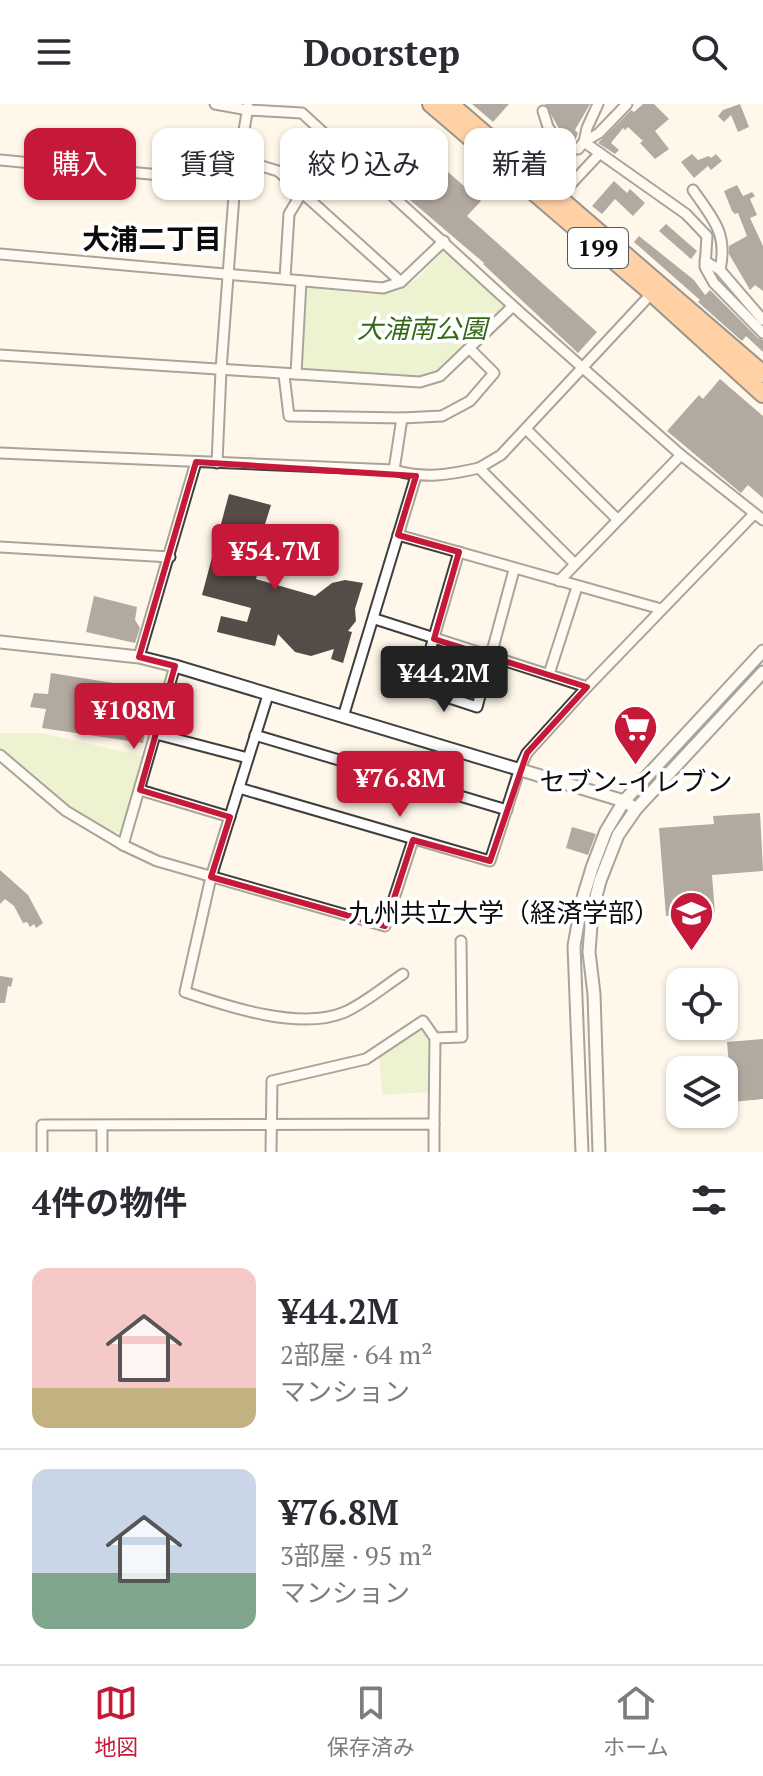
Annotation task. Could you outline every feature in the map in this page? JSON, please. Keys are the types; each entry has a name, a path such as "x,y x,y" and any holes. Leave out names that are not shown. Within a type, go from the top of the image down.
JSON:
{"highway":[{"name":"199","path":"431,104 652,293 763,394"},
{"name":"199","path":"450,104 478,128"},
{"name":"199","path":"560,200 763,374"}],"street":[{"path":"215,104 302,113 681,455 759,517 661,609 527,753 490,861 239,788"},
{"path":"584,142 598,104"},
{"path":"543,111 548,127 561,146 578,149 630,105"},
{"path":"244,128 248,107"},
{"path":"584,142 686,214 707,236 705,267 714,283 763,333"},
{"path":"576,179 600,153"},
{"path":"0,160 152,174"},
{"path":"693,190 722,237 720,270"},
{"path":"217,463 234,200"},
{"path":"285,278 289,214 298,200"},
{"path":"313,200 401,282"},
{"path":"0,254 383,288 401,282 444,241"},
{"path":"705,261 720,270 763,320"},
{"path":"296,374 301,281"},
{"path":"0,453 394,470 416,476 449,475 479,468 501,455 652,293"},
{"path":"0,355 420,382 440,376 471,350 513,306"},
{"path":"284,375 289,416 442,416 470,401 494,373 471,350"},
{"path":"394,470 402,418"},
{"path":"526,429 617,519"},
{"path":"559,581 681,455"},
{"path":"139,657 196,462"},
{"path":"479,468 575,564"},
{"path":"343,717 416,476"},
{"path":"398,535 661,609"},
{"path":"0,547 170,557"},
{"path":"459,552 419,688 477,707 514,570"},
{"path":"549,674 577,587"},
{"path":"375,619 587,687"},
{"path":"0,642 139,657 175,666 520,768 624,801 636,809"},
{"path":"582,1152 574,946 592,868 606,831 624,801 763,651"},
{"path":"123,845 175,666"},
{"path":"599,1152 594,994 589,952 592,912 618,835 636,809 763,672"},
{"path":"268,695 211,877 185,992 247,1013 318,1019 345,1012 403,974"},
{"path":"156,734 248,758"},
{"path":"255,735 507,810"},
{"path":"0,755 66,811 157,861 385,926 413,840"},
{"path":"140,790 230,817"},
{"path":"435,1038 462,1037 461,941"},
{"path":"271,1152 272,1081 366,1059 423,1021 435,1038 434,1152"},
{"path":"42,1152 42,1125 434,1124"},
{"path":"102,1126 102,1152"}],"highlighted area":[{"path":"196,462 416,476 398,535 459,552 434,639 587,687 527,753 490,861 413,840 385,926 211,877 230,817 140,790 175,666 139,657"}],"green space":[{"name":"大浦南公園","path":"442,252 447,252 504,303 504,308 456,359 433,373 421,376 304,370 300,366 305,291 308,287 366,294 389,293 411,283"},
{"path":"0,733 41,733 143,756 122,831 113,834 62,802 0,749"},
{"path":"422,1029 430,1039 429,1092 382,1095 379,1056"}],"building":[{"path":"472,104 509,104 493,122"},
{"path":"545,104 590,104 576,128 559,128"},
{"path":"643,104 654,104 669,119 655,131 669,149 655,159 640,143 643,141 628,127 623,128 611,143 619,150 615,154 598,143 631,110 634,112"},
{"path":"740,104 749,127 738,132 731,115 724,122 718,116 723,110"},
{"path":"692,154 698,160 716,154 722,161 711,170 708,166 694,178 681,162"},
{"path":"448,172 464,186 464,200 481,201 467,216 597,332 578,353 484,263 410,200 448,200"},
{"path":"614,181 627,193 630,189 645,203 633,216 615,199 602,214 592,206"},
{"path":"737,185 743,196 752,192 755,196 750,199 757,215 750,218 763,246 763,291 755,285 750,290 729,254 729,246 747,236 738,213 732,211 724,191"},
{"path":"666,224 697,251 691,259 659,231"},
{"path":"639,236 694,280 705,295 710,290 763,340 763,352 746,336 742,341 698,302 700,300 634,242"},
{"path":"720,379 763,416 763,498 748,485 741,493 667,431 699,395 703,399"},
{"path":"229,494 271,505 251,569 258,571 256,579 315,596 332,583 345,580 363,583 355,609 356,621 348,631 352,632 343,663 331,659 334,649 311,656 295,652 278,634 275,646 217,632 221,616 247,622 251,608 202,595"},
{"path":"94,596 137,607 135,620 140,628 135,643 86,632"},
{"path":"51,673 151,689 143,743 42,728 46,709 30,707 34,693 48,694"},
{"path":"760,813 763,871 712,875 715,913 666,916 659,828 714,824 713,816"},
{"path":"572,827 596,834 588,855 566,848"},
{"path":"0,870 28,895 43,923 36,928 34,924 30,927 27,922 23,923 14,906 5,899 0,904"},
{"path":"0,976 13,978 5,1003 0,1003"},
{"path":"763,1039 763,1099 738,1101 738,1056 728,1056 727,1042"}],"place":[{"name":"セブン-イレブン","path":"636,766"},
{"name":"九州共立大学（経済学部）","path":"691,952"}],"district":[{"name":"大浦二丁目","path":"152,239"}]}
